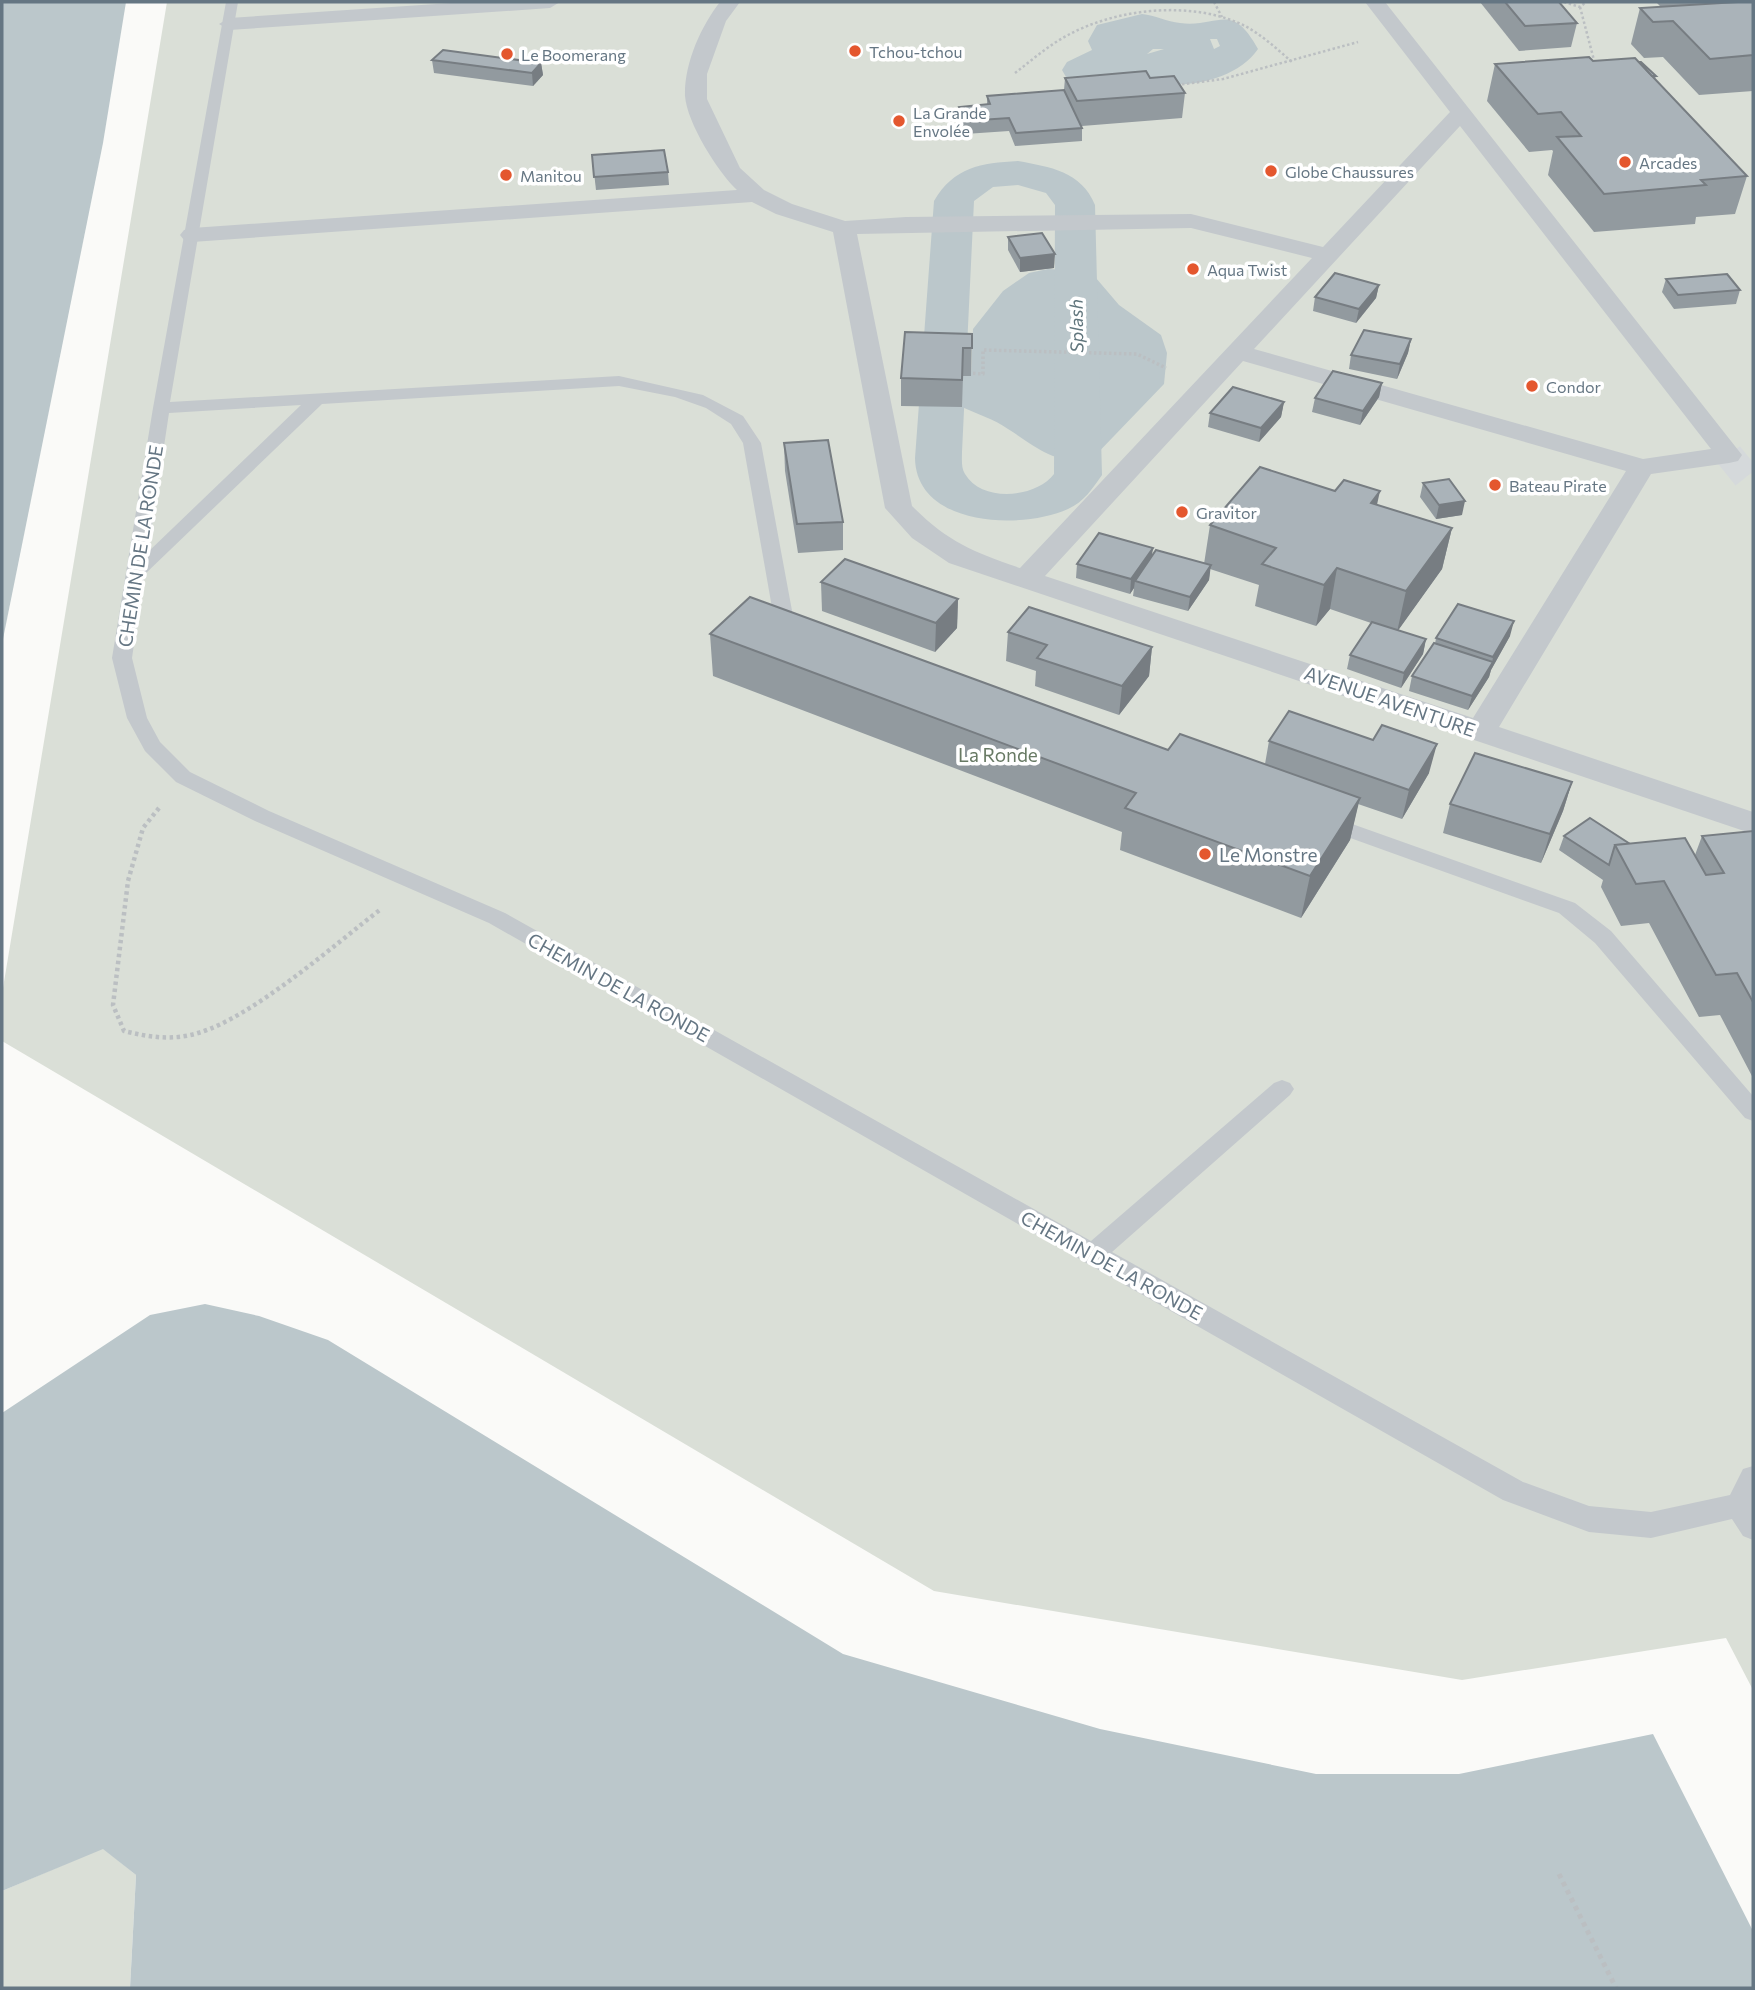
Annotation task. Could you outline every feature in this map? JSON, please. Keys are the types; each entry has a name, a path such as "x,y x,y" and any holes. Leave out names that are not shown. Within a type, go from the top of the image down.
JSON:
{"street":[{"path":"229,24 550,2"},
{"path":"730,2 716,20 697,74 696,99 731,172 756,195 784,209 844,228 906,224 1191,221 1328,255"},
{"path":"1237,352 1642,467 1729,455 1375,2"},
{"path":"1027,578 1461,112"},
{"path":"192,235 756,195"},
{"name":"AVENUE AVENTURE","path":"844,228 899,508 922,532 959,557 1753,823"},
{"path":"1480,732 1642,467"}],"lane":[{"name":"CHEMIN DE LA RONDE","path":"232,2 160,408 122,658 137,718 152,746 183,777 262,816 497,918 1513,1491 1589,1519 1651,1524 1746,1516"},
{"path":"160,408 619,381 659,388 701,401 737,420 752,443 784,620 819,639"},
{"path":"135,574 317,399"},
{"path":"1305,814 1567,908 1603,937 1753,1112"},
{"path":"1093,1254 1282,1089"},
{"path":"1746,1516 1753,1478"}],"path":[{"path":"1214,2 1223,18"},
{"path":"1564,2 1580,6 1586,2"},
{"path":"1580,6 1596,69"},
{"path":"1015,73 1066,36 1115,18 1159,12 1223,18 1252,31 1293,62"},
{"path":"1176,85 1203,83 1293,62 1350,44 1400,34"},
{"path":"957,372 983,374 983,350 1137,354 1205,387"},
{"path":"183,777 144,828 128,881 113,1005 124,1031 156,1040 200,1032 250,1008 310,960 417,883"},
{"path":"1559,1874 1616,1988"}],"green space":[{"name":"La Ronde","path":"167,2 1753,2 1753,1690 1726,1638 1462,1680 934,1591 2,1041 2,994"},
{"path":"103,1848 136,1875 130,1988 2,1988 2,1891"}],"water":[{"path":"2,2 126,2 103,143 2,644"},
{"path":"1048,269 1090,271 1119,305 1161,335 1167,353 1164,384 1089,462 1064,459 1046,453 997,422 962,407 963,376 971,375 973,329 1003,291 1029,273"},
{"path":"205,1304 259,1316 328,1340 843,1654 1100,1729 1316,1774 1459,1774 1653,1734 1753,1931 1753,1988 130,1988 136,1875 103,1849 2,1891 2,1413 150,1315"}],"building":[{"path":"1505,2 1559,2 1577,23 1525,26"},
{"path":"1753,2 1753,55 1710,59 1673,21 1653,22 1640,8"},
{"path":"443,50 541,63 532,73 432,60"},
{"path":"1589,57 1593,61 1635,58 1747,176 1701,180 1706,185 1604,194 1557,137 1581,136 1561,112 1538,114 1495,64"},
{"path":"1641,62 1656,76 1652,76"},
{"path":"1146,71 1150,78 1174,76 1185,93 1077,101 1065,78"},
{"path":"1064,90 1082,128 1016,133 1009,118 965,121 959,107 990,104 987,96"},
{"path":"664,150 668,172 594,177 592,155"},
{"path":"1042,233 1055,254 1020,258 1008,237"},
{"path":"1335,273 1379,285 1359,309 1315,297"},
{"path":"1727,274 1740,290 1678,295 1666,279"},
{"path":"1364,330 1411,339 1400,364 1351,355"},
{"path":"905,332 972,334 972,348 963,348 962,380 901,378"},
{"path":"1333,371 1382,383 1363,411 1315,398"},
{"path":"1233,387 1284,402 1261,428 1210,413"},
{"path":"828,440 843,522 797,524 784,443"},
{"path":"1260,467 1335,491 1344,480 1380,491 1371,503 1452,528 1406,591 1337,568 1324,585 1262,564 1276,548 1210,525"},
{"path":"1449,479 1465,501 1439,505 1423,483"},
{"path":"1099,533 1153,548 1131,579 1077,564"},
{"path":"1156,550 1211,565 1190,597 1135,581"},
{"path":"845,559 958,599 936,623 821,582"},
{"path":"750,597 1168,750 1180,734 1360,798 1310,876 1125,808 1136,793 710,634"},
{"path":"1458,604 1514,621 1493,657 1436,638"},
{"path":"1029,607 1152,647 1122,686 1037,658 1047,645 1008,632"},
{"path":"1372,622 1426,639 1404,673 1350,655"},
{"path":"1434,643 1493,662 1472,696 1412,676"},
{"path":"1289,711 1373,740 1382,725 1437,744 1409,790 1269,741"},
{"path":"1475,753 1572,782 1550,834 1450,804"},
{"path":"1590,818 1630,844 1615,845 1609,865 1564,836"},
{"path":"1753,831 1753,1002 1737,973 1716,975 1664,881 1636,884 1615,845 1685,838 1706,875 1724,873 1702,836"}],"waterway":[{"path":"1142,25 1179,34 1223,28 1233,34 1240,49 1201,70 1169,75 1158,73 1156,65 1162,60 1194,56 1197,47 1177,39 1142,40 1134,46 1116,77 1093,80 1083,76 1080,70 1111,52 1106,41 1110,33 1142,25"},
{"name":"Splash","path":"1018,173 1044,178 1060,185 1067,190 1075,205 1078,475 1067,489 1052,499 1012,508 971,501 955,491 941,475 939,452 954,201 972,181 999,174 1018,173"}],"tunnel":[{"path":"1729,455 1753,485"}],"place":[{"name":"Tchou-tchou","path":"855,51"},
{"name":"Le Boomerang","path":"507,54"},
{"name":"La Grande Envolée","path":"899,121"},
{"name":"Arcades","path":"1625,162"},
{"name":"Globe Chaussures","path":"1271,171"},
{"name":"Manitou","path":"506,175"},
{"name":"Aqua Twist","path":"1193,269"},
{"name":"Condor","path":"1532,386"},
{"name":"Bateau Pirate","path":"1495,485"},
{"name":"Gravitor","path":"1182,512"},
{"name":"Le Monstre","path":"1205,854"}]}
